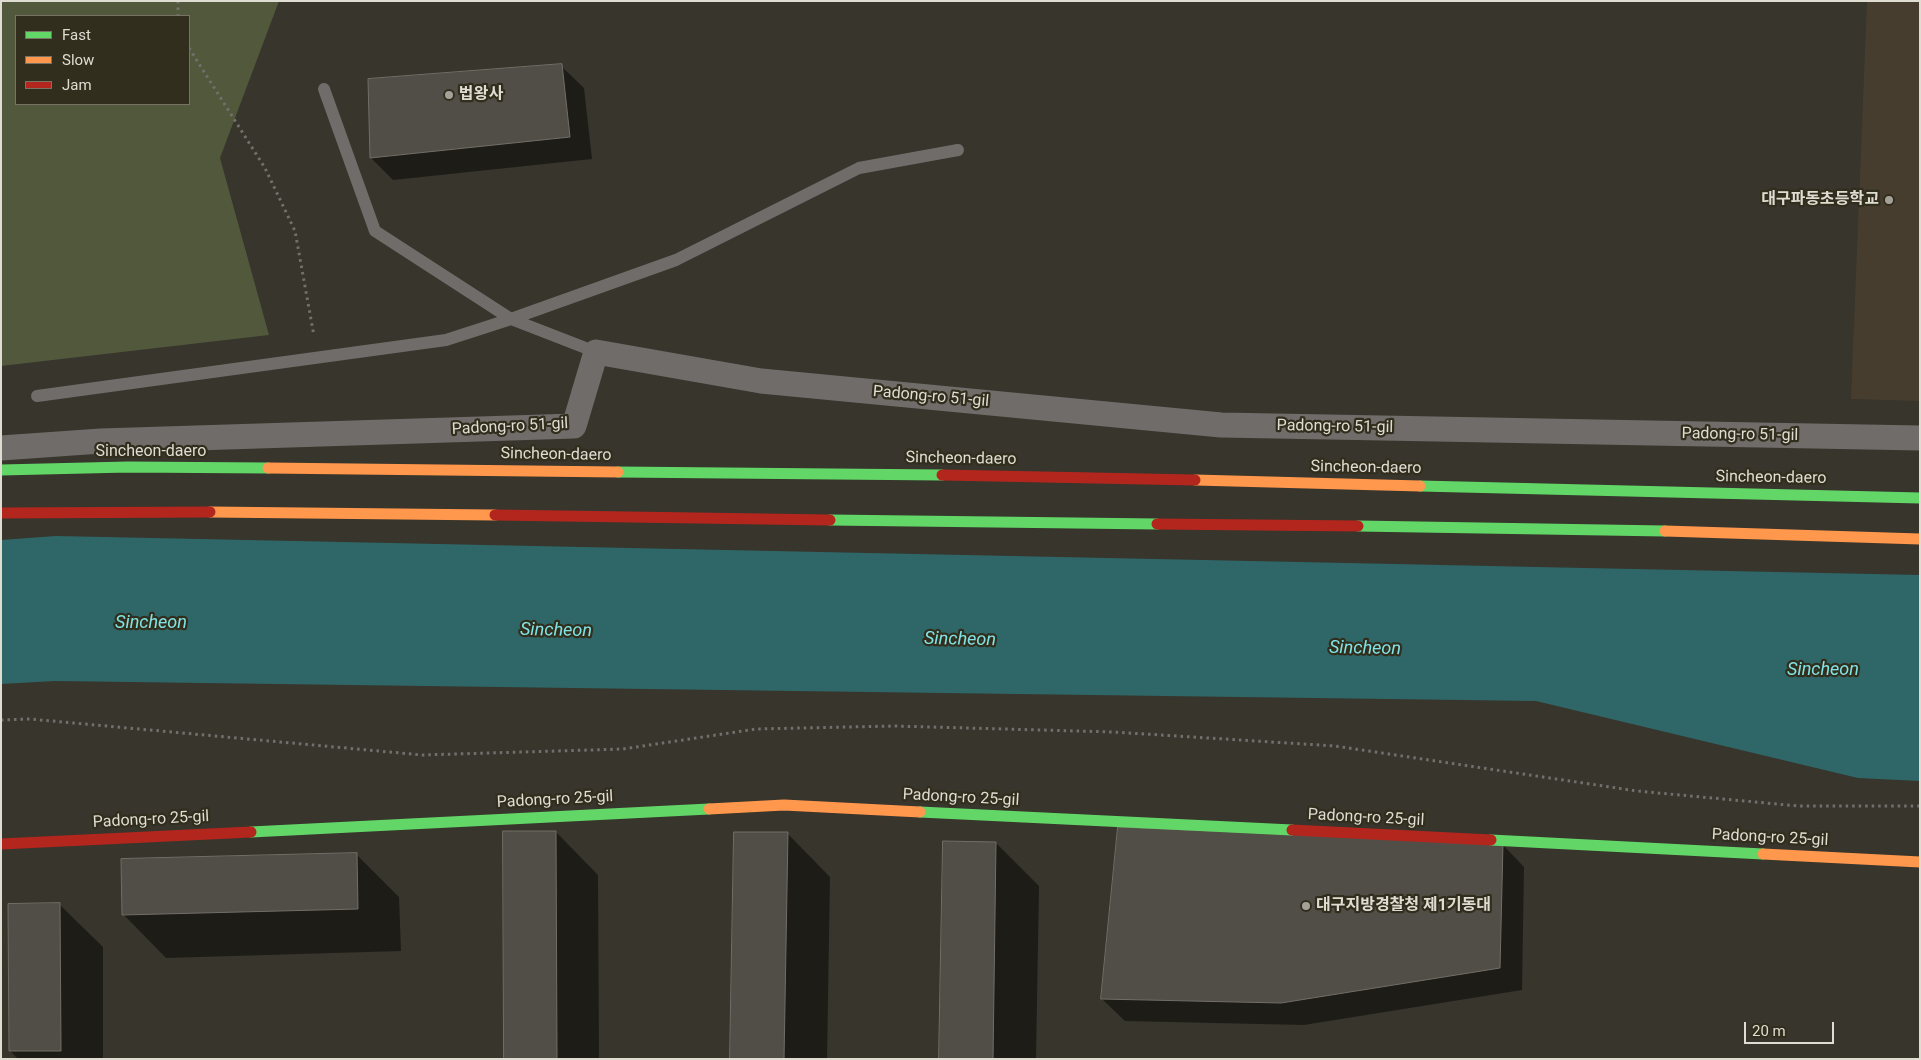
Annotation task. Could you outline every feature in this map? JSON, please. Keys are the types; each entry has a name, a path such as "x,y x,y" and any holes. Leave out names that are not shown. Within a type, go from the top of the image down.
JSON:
{"main road":[{"name":"Sincheon-daero","path":"1,470 128,467 1027,476 1920,498"},
{"path":"1,512 140,511 1584,529 1920,539"},
{"name":"Padong-ro 25-gil","path":"1,844 784,805 1920,862"}],"street":[{"name":"Padong-ro 51-gil","path":"1,448 111,440 574,426 596,352 762,381 1221,425 1920,438"}],"lane":[{"path":"324,89 375,231 511,319 596,352"},
{"path":"36,396 446,340 511,319 676,260 859,168 958,150"}],"path":[{"path":"178,1 178,15"},
{"path":"190,50 265,168 295,231 314,330 314,358"},
{"path":"1,720 30,719 422,755 623,749 756,729 894,726 1113,732 1335,746 1656,793 1798,806 1920,806"}],"shaded area":[{"name":"대구파동초등학교","path":"1867,1 1920,1 1920,401 1851,399"}],"green space":[{"path":"1,1 279,1 220,158 269,335 1,366"}],"water":[{"name":"Sincheon","path":"56,536 1920,575 1920,781 1858,778 1536,701 55,681 1,684 1,540"}],"building":[{"path":"562,64 570,137 370,158 368,79"},
{"name":"대구지방경찰청 제1기동대","path":"1118,827 1503,843 1500,968 1281,1003 1101,999"},
{"path":"503,831 556,831 557,1059 504,1059"},
{"path":"734,832 788,832 784,1059 730,1059"},
{"path":"943,841 996,842 993,1059 939,1059"},
{"path":"357,853 358,909 122,915 121,859"},
{"path":"60,903 61,1051 9,1051 8,904"}],"traffic: fast":[{"path":"1,470 128,467 268,468"},
{"path":"618,472 942,475"},
{"path":"1420,486 1920,498"},
{"path":"830,520 1157,524"},
{"path":"1358,526 1665,531"},
{"path":"251,832 709,809"},
{"path":"920,812 1292,830"},
{"path":"1491,840 1763,854"}],"traffic: slow":[{"path":"268,468 618,472"},
{"path":"1195,480 1420,486"},
{"path":"210,512 495,515"},
{"path":"1665,531 1920,539"},
{"path":"709,809 784,805 920,812"},
{"path":"1763,854 1920,862"}],"traffic: jam":[{"path":"942,475 1195,480"},
{"path":"1,513 210,512"},
{"path":"495,515 830,520"},
{"path":"1157,524 1358,526"},
{"path":"1292,830 1491,840"},
{"path":"1,844 251,832"}],"place":[{"name":"법왕사","path":"449,95"},
{"name":"대구파동초등학교","path":"1889,200"},
{"name":"대구지방경찰청 제1기동대","path":"1306,906"}]}
